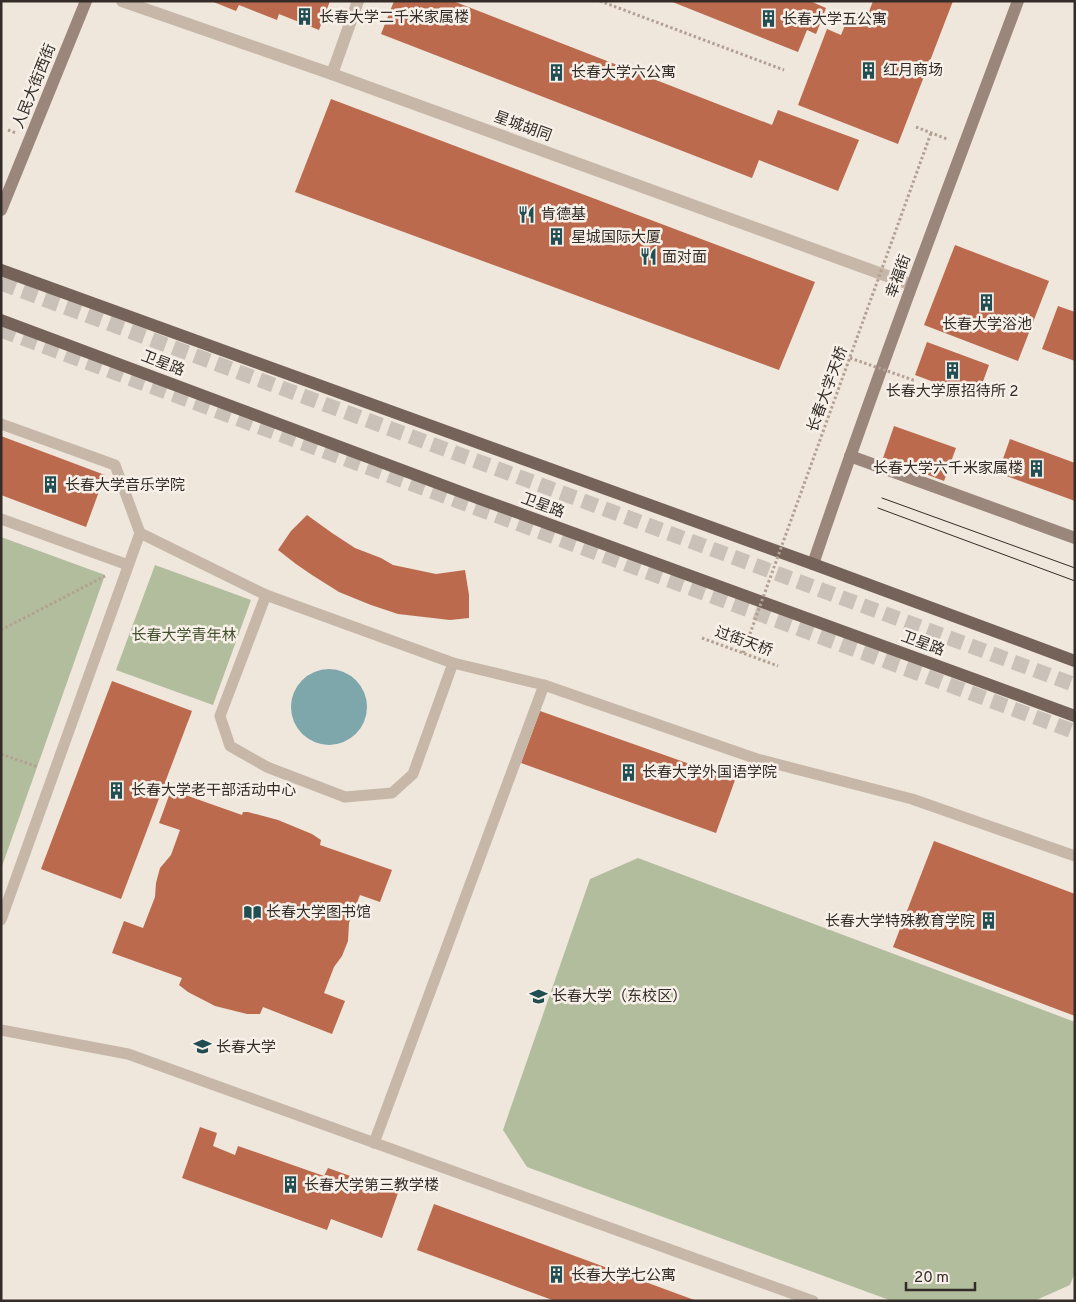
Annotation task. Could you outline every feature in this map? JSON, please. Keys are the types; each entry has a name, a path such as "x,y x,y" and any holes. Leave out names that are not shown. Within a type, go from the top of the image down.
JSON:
{"main road":[{"path":"1,270 813,564 1075,661"},
{"name":"卫星路","path":"1,320 436,483 1075,716"}],"street":[{"name":"人民大街西街","path":"1,210 86,1"},
{"name":"星城胡同","path":"122,1 332,74 912,285"},
{"path":"332,74 358,1"},
{"name":"幸福街","path":"813,564 912,285 1018,1"},
{"path":"850,456 1075,538"}],"lane":[{"path":"1,424 115,465 140,533 1,920"},
{"path":"1,518 128,564"},
{"path":"140,533 266,595 453,664 544,685 757,759 912,799 1075,856"},
{"path":"266,595 220,716 230,746 266,767 346,797 392,793 413,774 453,664"},
{"path":"374,1142 544,685"},
{"path":"1,1030 128,1054 813,1301"}],"path":[{"path":"600,1 784,70"},
{"path":"916,127 964,145"},
{"name":"长春大学天桥","path":"743,653 931,133"},
{"path":"850,358 916,381"},
{"path":"1,630 128,564"},
{"name":"过街天桥","path":"702,638 778,666"},
{"path":"1,754 54,773"}],"green space":[{"name":"长春大学青年林","path":"1,537 105,575 1,869"},
{"name":"长春大学青年林","path":"155,565 251,600 213,705 116,670"},
{"path":"638,858 1075,1022 1075,1272 1070,1285 1034,1301 892,1301 527,1167 503,1130 590,879"}],"water":[{"path":"329,669 344,672 356,680 364,692 367,707 364,722 356,734 344,742 329,745 314,742 302,734 294,722 291,707 294,692 302,680 314,672"}],"building":[{"name":"长春大学二千米家属楼","path":"211,1 330,1 319,30 279,14 277,20 239,5 236,11"},
{"name":"长春大学六公寓","path":"394,1 453,1 772,125 778,110 859,140 838,191 759,160 752,178 381,34"},
{"name":"长春大学五公寓","path":"670,1 810,1 826,8 816,34 807,30 798,52"},
{"name":"红月商场","path":"873,1 953,1 898,144 798,105 827,29 841,35 851,11 867,17"},
{"name":"星城国际大厦","path":"331,99 815,282 779,370 295,192"},
{"name":"长春大学浴池","path":"955,245 1049,281 1018,361 924,325"},
{"path":"1058,306 1075,312 1075,361 1042,349"},
{"name":"长春大学原招待所 2","path":"927,342 989,365 977,398 915,375"},
{"path":"894,426 956,448 944,481 883,458"},
{"name":"长春大学音乐学院","path":"1,436 105,475 86,527 1,495"},
{"name":"长春大学六千米家属楼","path":"1010,439 1075,463 1075,501 998,473"},
{"path":"307,515 355,548 393,565 436,574 465,570 469,595 469,618 450,620 398,614 339,592 312,575 278,550 291,531"},
{"name":"长春大学老干部活动中心","path":"112,681 192,711 121,899 41,869"},
{"name":"长春大学外国语学院","path":"540,711 735,780 716,833 521,763"},
{"name":"长春大学图书馆","path":"171,790 242,815 243,812 248,812 278,820 312,834 321,840 320,845 392,870 380,902 360,895 349,923 348,941 342,956 334,967 324,993 345,1001 332,1034 263,1007 260,1014 247,1014 215,1006 188,992 179,985 182,978 112,953 124,921 143,928 155,897 160,868 171,855 180,830 159,823"},
{"name":"长春大学特殊教育学院","path":"934,841 1075,894 1075,1016 893,947"},
{"name":"长春大学第三教学楼","path":"200,1127 217,1133 213,1146 235,1155 238,1146 324,1176 328,1168 398,1193 382,1238 331,1219 327,1230 182,1178"},
{"name":"长春大学七公寓","path":"434,1204 697,1301 555,1301 417,1250"}],"tunnel":[{"path":"1,283 1075,685"},
{"path":"1,330 1075,732"}],"tram line":[{"path":"882,498 1075,568"},
{"path":"878,508 1075,581"}],"place":[{"name":"长春大学二千米家属楼","path":"305,17"},
{"name":"长春大学五公寓","path":"768,19"},
{"name":"红月商场","path":"869,70"},
{"name":"长春大学六公寓","path":"557,72"},
{"name":"肯德基","path":"527,214"},
{"name":"星城国际大厦","path":"557,237"},
{"name":"面对面","path":"648,257"},
{"name":"长春大学浴池","path":"987,303"},
{"name":"长春大学原招待所 2","path":"952,370"},
{"name":"长春大学六千米家属楼","path":"1037,468"},
{"name":"长春大学音乐学院","path":"51,485"},
{"name":"长春大学外国语学院","path":"628,772"},
{"name":"长春大学老干部活动中心","path":"117,790"},
{"name":"长春大学图书馆","path":"252,912"},
{"name":"长春大学特殊教育学院","path":"989,921"},
{"name":"长春大学（东校区）","path":"538,996"},
{"name":"长春大学","path":"202,1047"},
{"name":"长春大学第三教学楼","path":"290,1185"},
{"name":"长春大学七公寓","path":"557,1275"}]}
